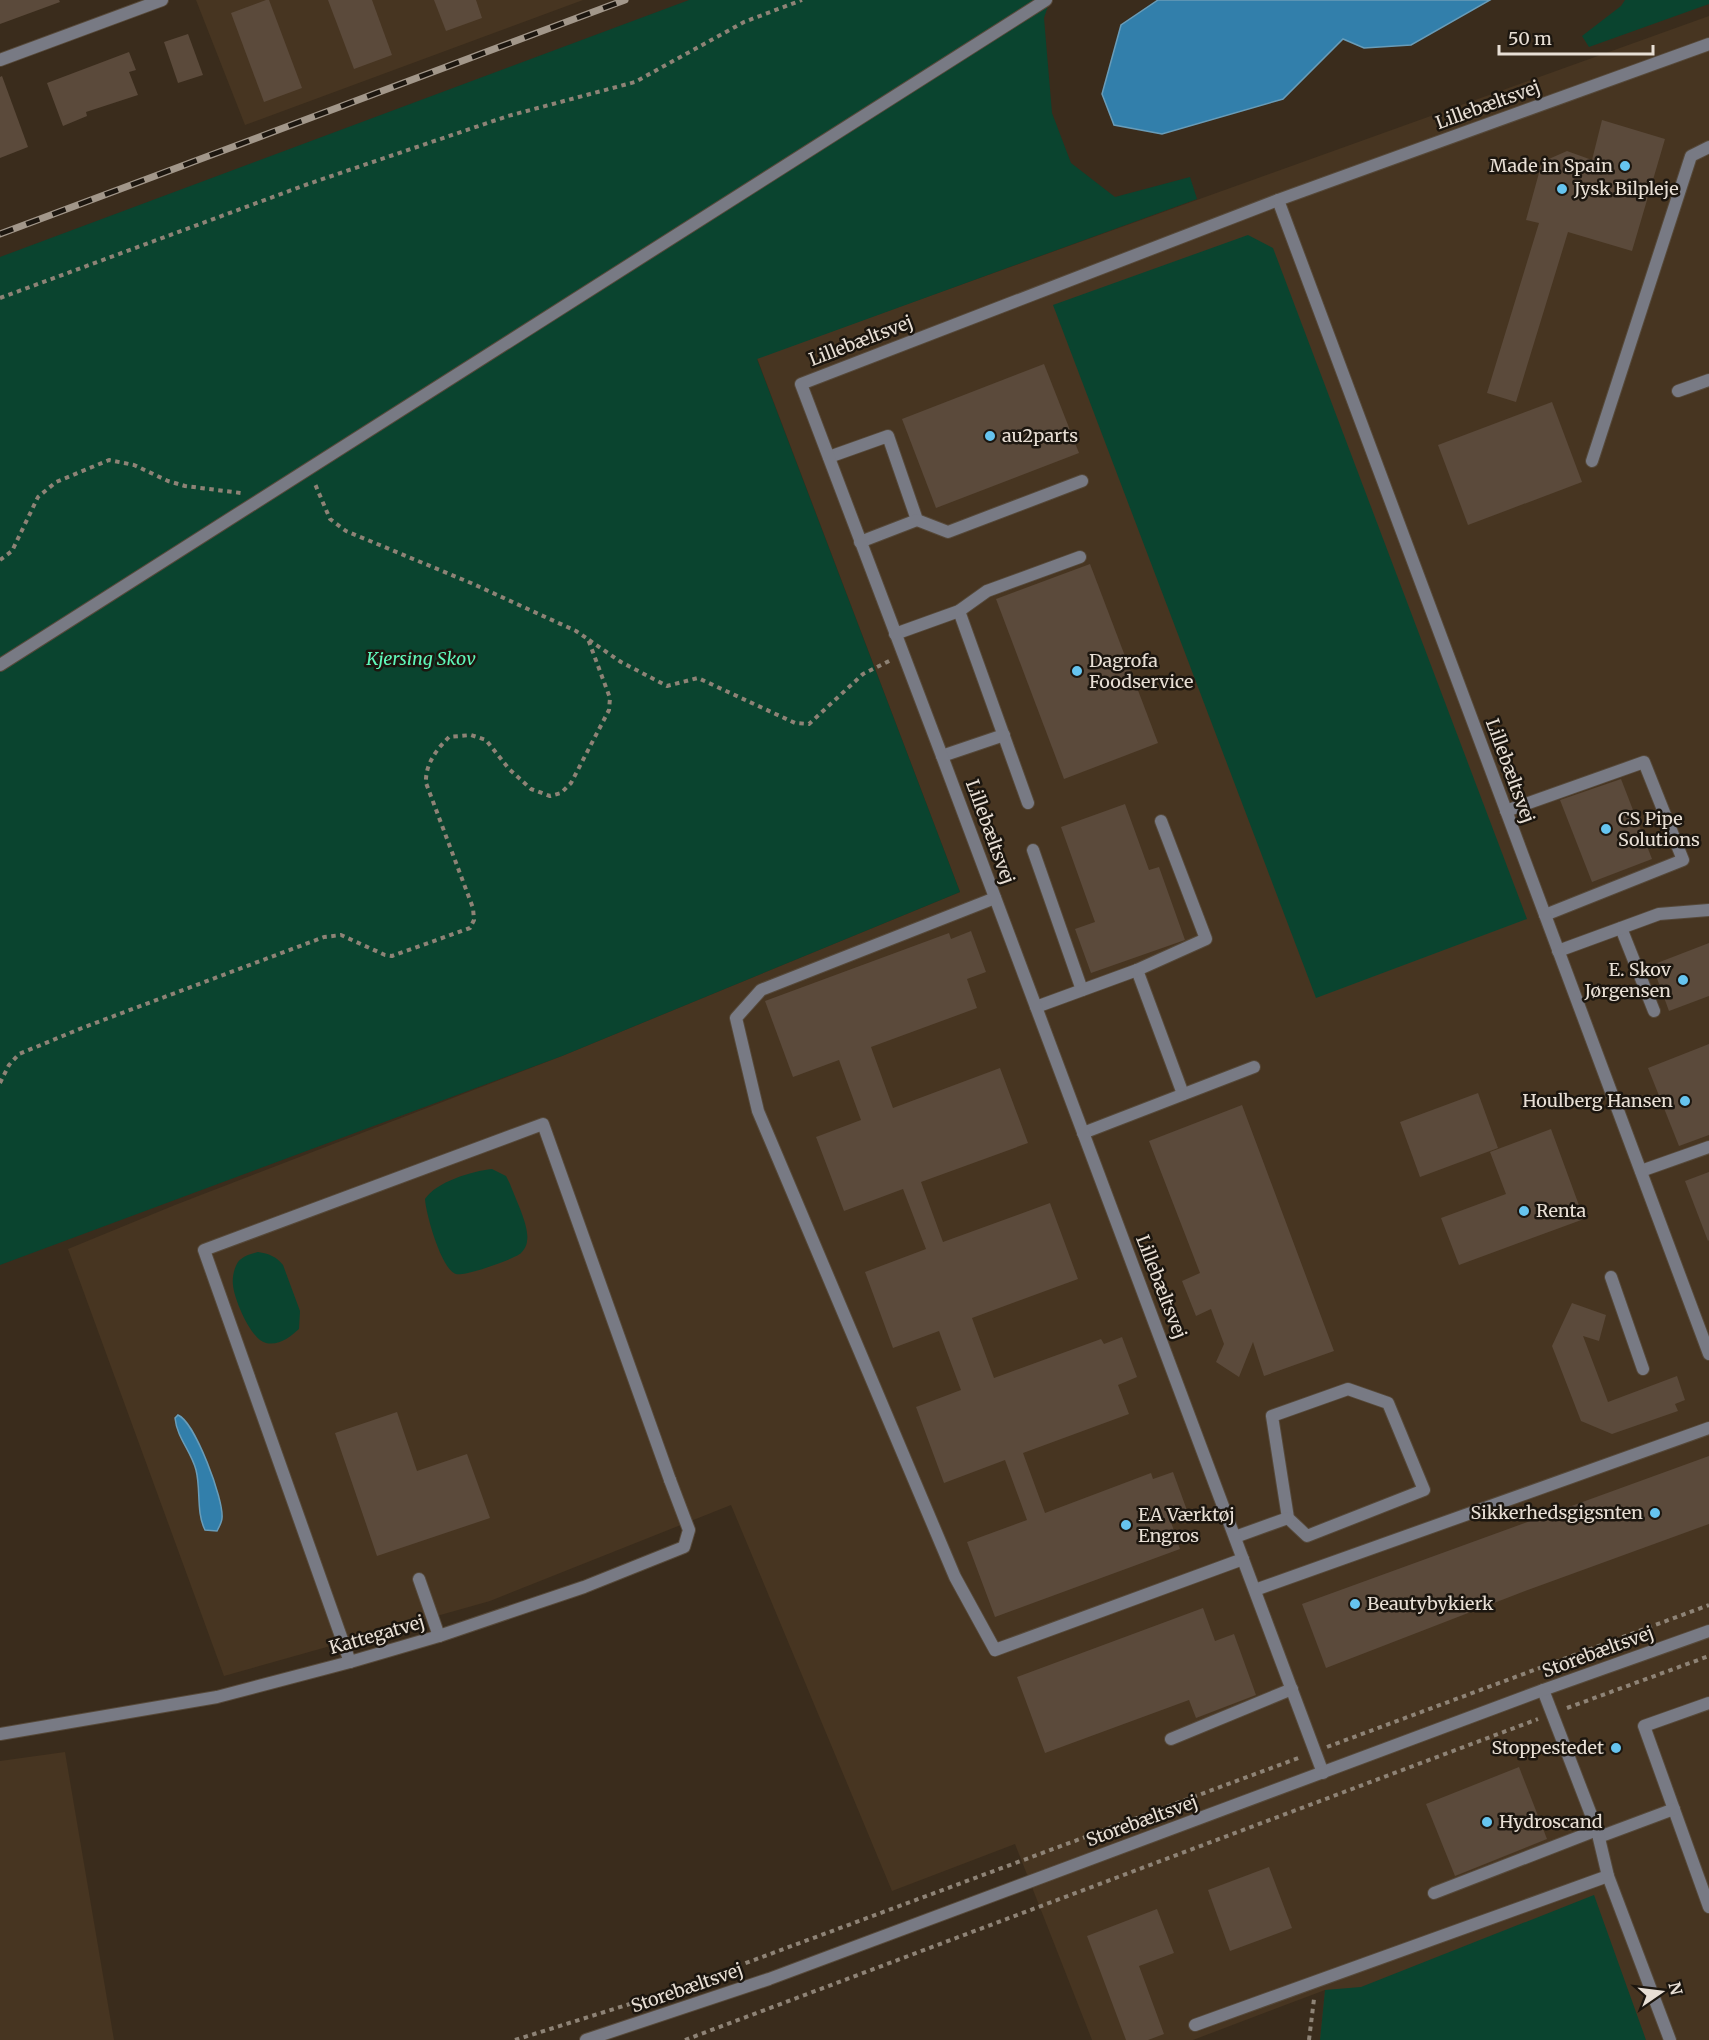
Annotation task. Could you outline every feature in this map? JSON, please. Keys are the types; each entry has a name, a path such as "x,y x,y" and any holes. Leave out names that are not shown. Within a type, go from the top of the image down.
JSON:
{"street":[{"path":"0,60 162,0"},
{"path":"0,665 1046,0"},
{"name":"Lillebæltsvej","path":"1323,1773 801,384 1278,200 1709,44"},
{"path":"1592,461 1691,156 1709,147"},
{"name":"Lillebæltsvej","path":"1278,200 1709,1354"},
{"path":"1678,391 1709,380"},
{"path":"829,457 888,436 917,520"},
{"path":"860,542 917,520 948,532 1082,481"},
{"path":"895,634 959,611 987,591 1080,557"},
{"path":"959,611 1028,803"},
{"path":"942,756 1004,735"},
{"path":"1506,811 1644,762 1683,860 1545,915"},
{"path":"1036,1007 1137,970 1206,939 1161,821"},
{"path":"1033,850 1082,990"},
{"path":"995,898 761,990 736,1018 758,1111 955,1577 994,1650 1243,1559"},
{"path":"1558,951 1659,914 1709,910"},
{"path":"1621,928 1654,1011"},
{"path":"1137,970 1183,1095"},
{"path":"1083,1133 1254,1067"},
{"name":"Kattegatvej","path":"0,1734 217,1697 350,1662 439,1636 584,1587 684,1547 689,1530 543,1124 204,1251 350,1662"},
{"path":"1641,1171 1709,1147"},
{"path":"1611,1277 1643,1369"},
{"path":"1348,1389 1388,1403 1424,1490 1307,1536 1288,1518 1272,1416 1348,1389"},
{"path":"1255,1590 1709,1428"},
{"path":"1235,1537 1288,1518"},
{"path":"419,1579 439,1636"},
{"name":"Storebæltsvej","path":"586,2040 770,1979 1543,1690 1709,1631"},
{"path":"1172,1739 1292,1689"},
{"path":"1543,1690 1598,1833 1608,1876 1670,2040"},
{"path":"1709,1702 1644,1726 1709,1907"},
{"path":"1434,1893 1598,1833 1674,1809"},
{"path":"1195,2025 1608,1876"}],"path":[{"path":"0,298 308,184 508,116 635,82 744,22 802,0"},
{"path":"0,560 12,550 38,497 44,491 56,482 109,460 134,465 168,481 185,486 266,496"},
{"path":"309,469 330,519 346,531 471,583 576,631 621,662 667,687 698,678 795,723 810,724 863,674 902,654"},
{"path":"0,1083 9,1065 18,1054 324,937 341,935 392,956 470,928 474,920 473,908 426,783 430,763 439,747 449,737 471,735 486,740 509,769 531,789 550,796 561,793 571,783 609,710 610,698 588,639"},
{"path":"515,2040 664,1993 1709,1605"},
{"path":"685,2040 1709,1656"},
{"path":"1308,2040 1316,1981"}],"shaded area":[{"path":"196,0 583,0 245,125"},
{"path":"1709,16 1709,2040 1320,2040 1325,1990 1193,2040 1092,2040 1015,1844 892,1891 731,1505 490,1601 224,1676 68,1249 175,1205 562,1056 960,892 757,358"},
{"path":"65,1752 114,2040 0,2040 0,1761"}],"green space":[{"name":"Kjersing Skov","path":"689,0 1050,0 1044,18 1052,113 1071,163 1115,197 1190,177 1197,199 757,359 960,892 562,1056 0,1265 0,257"},
{"path":"1625,0 1709,0 1709,4 1589,47 1582,36 1621,6"},
{"path":"1248,235 1273,248 1527,919 1316,998 1053,305"},
{"path":"492,1169 506,1176 510,1184 524,1221 526,1244 521,1253 509,1259 478,1270 456,1274 450,1270 440,1252 431,1228 425,1199 437,1187 465,1175"},
{"path":"258,1252 278,1259 283,1265 300,1311 299,1329 288,1338 271,1344 260,1340 249,1327 234,1291 233,1276 238,1262"},
{"path":"1594,1895 1646,2040 1320,2040 1325,1990 1361,1987"}],"water":[{"path":"1158,0 1490,0 1411,45 1364,48 1343,39 1283,99 1162,134 1114,125 1102,94 1121,25"},
{"path":"178,1415 185,1421 200,1446 213,1479 222,1520 217,1531 205,1530 202,1523 196,1470 178,1432 175,1418"}],"building":[{"path":"0,0 59,0 60,2 0,24"},
{"path":"269,0 302,88 264,102 231,13"},
{"path":"328,0 372,0 392,55 354,69"},
{"path":"434,0 476,0 482,18 446,31"},
{"path":"188,34 203,75 178,83 164,42"},
{"path":"129,52 136,70 129,72 138,95 86,112 87,116 63,126 47,83"},
{"path":"2,76 28,147 0,158 0,77"},
{"path":"1602,120 1665,139 1632,251 1568,232 1516,402 1487,393 1539,223 1526,220 1542,162 1567,151 1592,160"},
{"name":"au2parts","path":"1044,364 1079,453 936,508 902,419"},
{"path":"1552,402 1582,482 1468,525 1438,445"},
{"name":"Dagrofa Foodservice","path":"1090,564 1158,743 1064,779 996,599"},
{"name":"CS Pipe Solutions","path":"1621,779 1652,859 1592,882 1560,800"},
{"path":"1125,804 1149,870 1159,867 1185,940 1091,973 1075,929 1095,922 1061,827"},
{"path":"971,931 986,972 967,979 977,1008 871,1047 893,1108 1000,1068 1028,1143 921,1182 943,1242 1050,1203 1078,1279 972,1318 994,1378 1101,1339 1104,1344 1122,1337 1137,1377 1118,1385 1129,1414 1023,1453 1045,1513 1151,1473 1153,1479 1173,1472 1188,1513 1170,1519 1180,1549 995,1617 967,1542 1027,1520 1005,1460 944,1483 916,1407 961,1390 939,1331 893,1348 865,1272 926,1249 903,1189 844,1211 816,1137 861,1120 839,1060 793,1077 765,1001 949,933 951,939"},
{"name":"E. Skov Jørgensen","path":"1709,943 1709,996 1669,1011 1652,965"},
{"name":"Houlberg Hansen","path":"1709,1044 1709,1135 1679,1146 1648,1068"},
{"path":"1478,1093 1498,1148 1420,1177 1400,1122"},
{"path":"1242,1105 1334,1351 1264,1376 1253,1342 1239,1377 1216,1362 1224,1344 1211,1309 1196,1316 1182,1281 1200,1273 1149,1141"},
{"path":"1551,1129 1584,1219 1459,1265 1441,1218 1506,1194 1490,1152"},
{"path":"1709,1172 1709,1240 1708,1241 1685,1181"},
{"path":"1572,1303 1606,1315 1599,1341 1583,1336 1608,1402 1677,1376 1685,1400 1675,1404 1678,1411 1612,1434 1581,1421 1552,1346"},
{"path":"397,1412 417,1471 467,1454 490,1518 377,1556 335,1433"},
{"path":"1709,1456 1709,1524 1525,1591 1326,1668 1302,1604"},
{"path":"1203,1608 1215,1641 1234,1634 1256,1695 1196,1718 1189,1700 1045,1753 1017,1677"},
{"name":"Hydroscand","path":"1519,1767 1547,1839 1455,1876 1426,1804"},
{"path":"1269,1867 1292,1928 1230,1951 1208,1890"},
{"path":"1157,1909 1174,1953 1139,1966 1164,2034 1148,2040 1126,2040 1087,1936"}],"railway":[{"path":"0,234 625,0"}],"place":[{"name":"Made in Spain","path":"1625,166"},
{"name":"Jysk Bilpleje","path":"1562,189"},
{"name":"au2parts","path":"990,436"},
{"name":"Dagrofa Foodservice","path":"1077,671"},
{"name":"CS Pipe Solutions","path":"1606,829"},
{"name":"E. Skov Jørgensen","path":"1683,980"},
{"name":"Houlberg Hansen","path":"1685,1101"},
{"name":"Renta","path":"1524,1211"},
{"name":"Sikkerhedsgigsnten","path":"1655,1513"},
{"name":"EA Værktøj Engros","path":"1126,1525"},
{"name":"Beautybykierk","path":"1355,1604"},
{"name":"Stoppestedet","path":"1616,1748"},
{"name":"Hydroscand","path":"1487,1822"}]}
